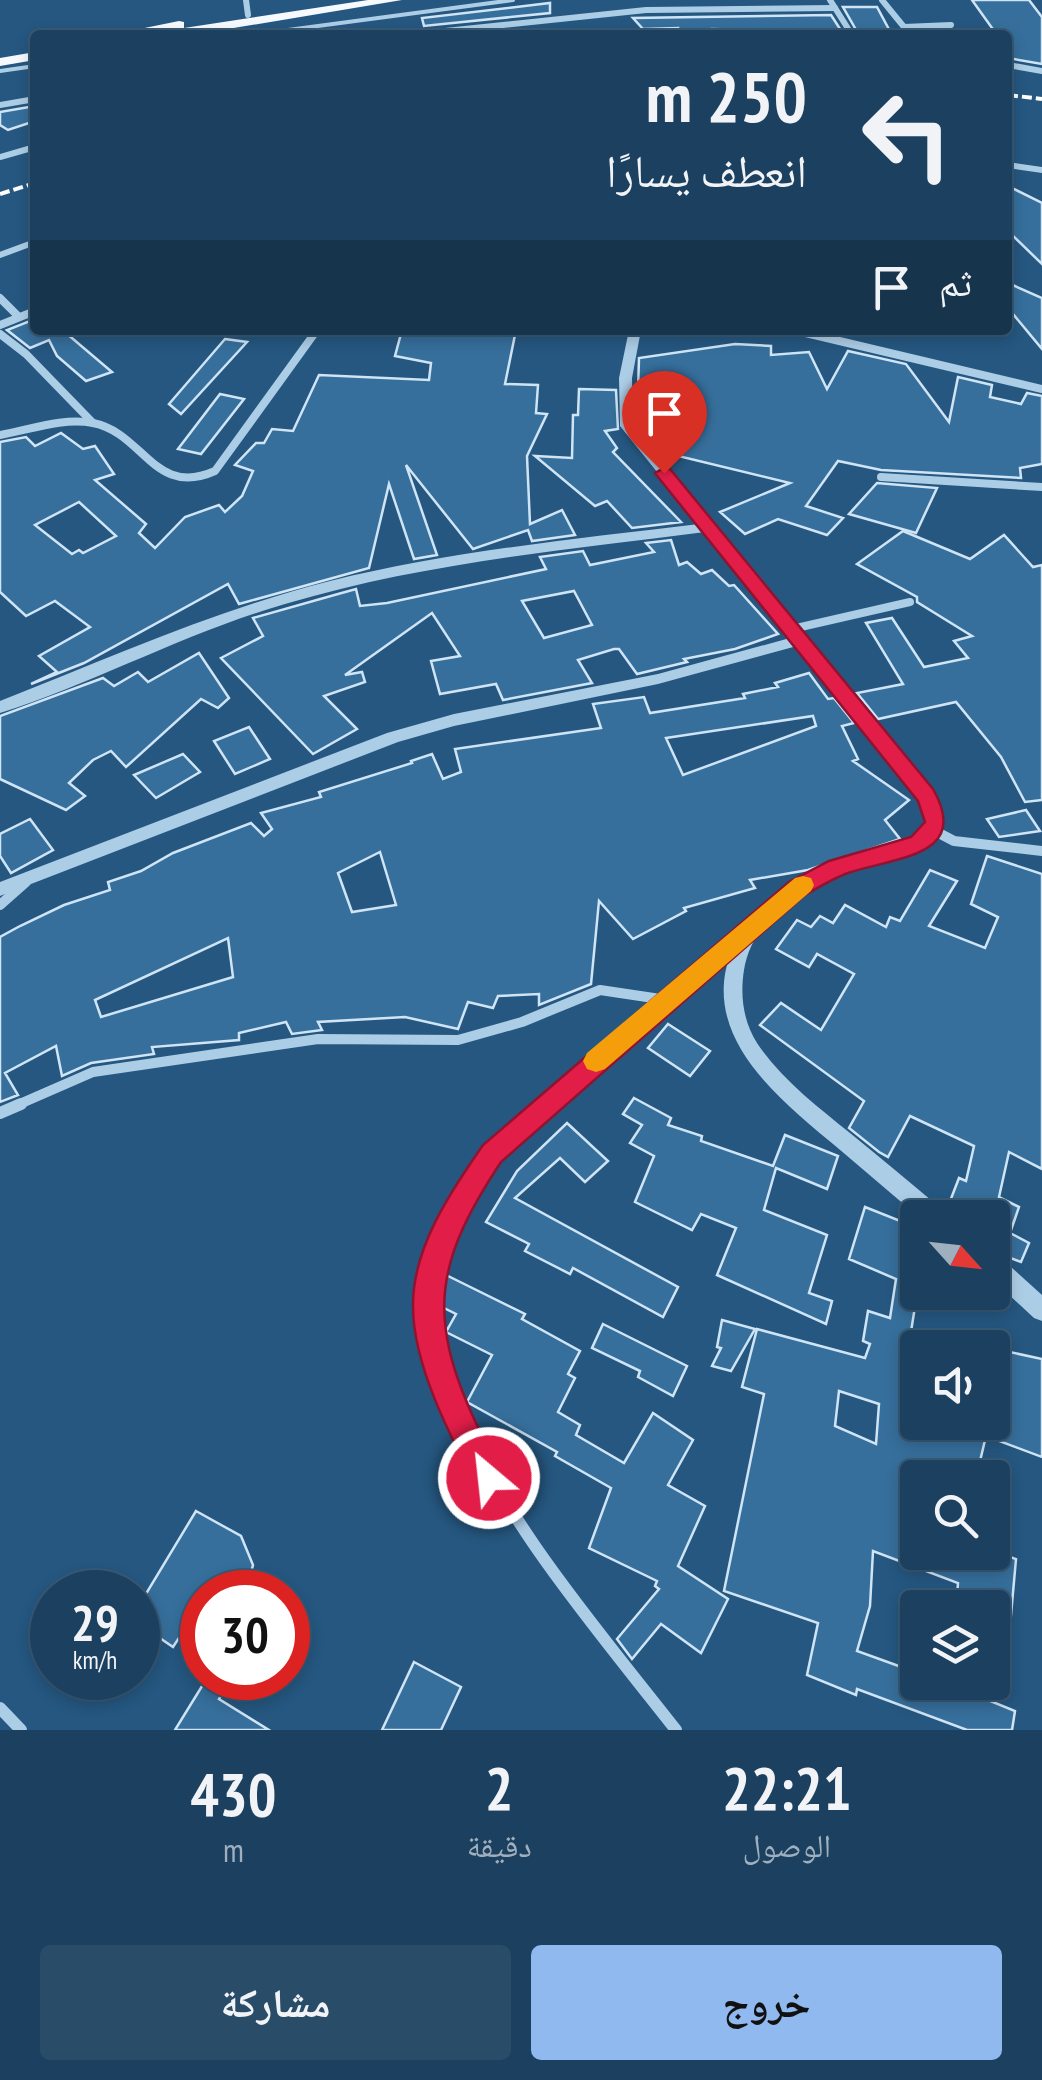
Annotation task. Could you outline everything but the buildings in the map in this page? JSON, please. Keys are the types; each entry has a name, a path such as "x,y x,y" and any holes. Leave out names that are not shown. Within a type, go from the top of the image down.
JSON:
{"highway":[{"path":"140,30 247,7 344,0"},
{"path":"197,30 395,0"},
{"path":"0,54 30,52"},
{"path":"0,62 30,53"}],"street":[{"path":"830,0 849,30"},
{"path":"882,0 904,27 952,25"},
{"path":"456,30 646,10 835,8"},
{"path":"1012,66 1042,71"},
{"path":"0,106 30,100"},
{"path":"0,157 30,148"},
{"path":"1012,166 1042,170"},
{"path":"0,255 30,244"},
{"path":"0,298 20,317"},
{"path":"0,326 30,313"},
{"path":"0,334 26,354 93,423 116,432 155,468 176,479 206,477 215,472 313,335"},
{"path":"633,335 628,351 624,405 628,426 936,813 933,830 919,843 818,876 797,888 492,1154 462,1197 431,1272 427,1307 432,1343 462,1428 502,1503 676,1730"},
{"path":"814,335 1042,389"},
{"path":"0,435 93,423"},
{"path":"881,477 1042,487"},
{"path":"0,708 274,602 338,585 510,554 710,527"},
{"path":"0,889 394,737 454,720 658,679 884,605 910,602"},
{"path":"933,830 954,840 1042,851"},
{"path":"0,905 34,875"},
{"path":"751,928 736,966 733,994 738,1025 752,1056 774,1083 915,1200"},
{"path":"0,1113 93,1072 318,1039 458,1040 522,1022 600,990 667,1000"},
{"path":"1010,1281 1042,1310"},
{"path":"0,1708 22,1730"}],"lane":[{"path":"288,30 513,0"},
{"path":"0,72 30,67"}],"railway":[{"path":"1012,95 1042,99"},
{"path":"0,194 30,185"}],"slow traffic":[{"path":"596,1061 803,885"}],"route":[{"path":"489,1478 462,1428 432,1343 427,1307 431,1272 462,1197 492,1154 516,1130 797,888 838,867 919,843 927,838 936,822 936,813 926,795 664,473"}]}
